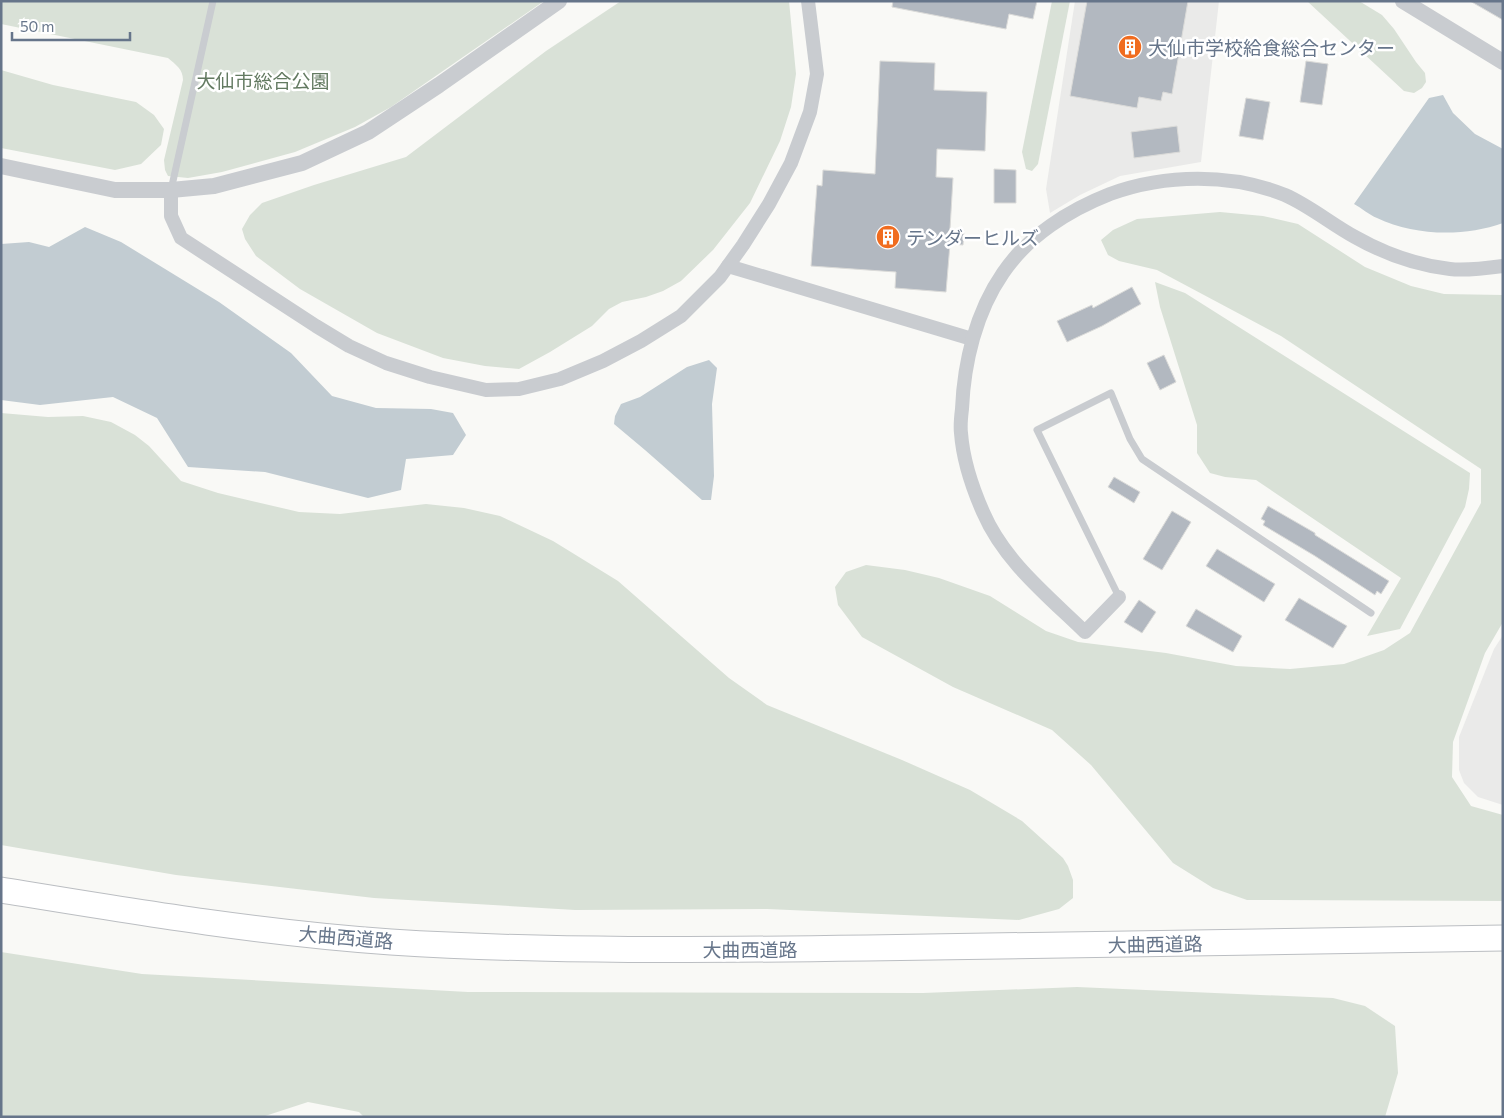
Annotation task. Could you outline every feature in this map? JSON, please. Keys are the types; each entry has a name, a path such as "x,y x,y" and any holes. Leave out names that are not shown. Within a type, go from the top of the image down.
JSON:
{"highway":[{"name":"大曲西道路","path":"1,890 108,908 259,928 390,942 549,948 722,950 1503,938"}],"street":[{"path":"1,166 115,190 171,190 214,186 302,164 368,132 559,1"},
{"path":"171,190 171,216 181,238 349,346 386,363 430,377 486,390 519,389 560,379 603,361 641,341 681,316 720,277 743,245 791,163 810,112 816,74 808,1"},
{"path":"1403,1 1503,62"},
{"path":"1119,597 1085,632 1018,568 983,513 968,472 960,432 963,382 972,339 988,299 1004,272 1034,238 1068,214 1111,194 1154,183 1199,178 1244,182 1286,196 1325,217 1354,236 1397,258 1452,270 1503,266"},
{"path":"728,266 972,339"}],"lane":[{"path":"171,190 213,1"},
{"path":"1119,597 1037,430 1111,393 1130,439 1142,459 1371,613"}],"shaded area":[{"path":"1075,1 1219,1 1201,162 1120,176 1080,195 1050,213 1046,189"},
{"path":"1443,95 1453,113 1475,134 1503,149 1503,223 1472,231 1423,231 1392,224 1374,217 1354,204 1429,98"},
{"path":"85,227 121,242 219,302 291,353 332,396 376,408 431,409 453,413 466,435 453,455 406,459 401,490 368,498 265,472 188,467 157,418 113,397 40,405 1,400 1,244 29,242 49,247"},
{"path":"709,360 717,368 712,404 714,476 711,500 702,500 614,424 615,416 621,404 640,397 687,367"},
{"path":"1503,635 1503,805 1478,797 1464,783 1459,770 1459,737 1494,649"}],"green space":[{"name":"大仙市総合公園","path":"1,1 544,1 391,107 355,127 295,152 222,172 188,178 168,176 165,170 164,160 183,80 182,73 176,65 168,58 1,24"},
{"path":"621,1 789,1 796,74 791,107 780,141 750,203 713,250 681,281 663,291 622,302 609,309 592,326 519,369 485,366 443,358 377,333 300,289 256,256 245,239 242,229 250,215 262,203 406,157 546,51"},
{"path":"1052,1 1070,1 1038,164 1032,171 1026,169 1022,152"},
{"path":"1307,1 1359,1 1382,15 1425,73 1426,82 1422,88 1414,93 1404,91"},
{"path":"1,70 53,85 136,102 154,115 164,129 161,145 141,164 115,170 1,148"},
{"path":"1220,212 1263,216 1298,224 1365,267 1411,286 1444,294 1503,295 1503,622 1485,653 1453,742 1452,777 1471,806 1503,815 1503,901 1247,900 1213,888 1173,863 1091,765 1052,730 953,687 862,637 838,605 835,587 846,572 866,565 905,570 939,578 990,596 1046,631 1078,642 1166,653 1236,666 1290,669 1344,664 1384,650 1410,633 1481,503 1481,469 1281,336 1157,270 1119,261 1108,255 1101,240 1113,230 1137,219"},
{"path":"1155,282 1185,293 1470,473 1465,507 1400,629 1367,636 1401,578 1256,480 1225,477 1210,473 1197,453 1197,425 1160,307"},
{"path":"1,413 48,417 83,416 111,422 135,435 149,446 181,481 218,493 299,512 340,514 426,504 464,508 500,516 553,541 618,581 729,678 767,705 970,790 1022,821 1063,858 1073,880 1073,898 1059,909 1019,920 767,909 575,910 374,898 176,875 1,845"},
{"path":"1,952 142,974 468,992 923,993 1077,987 1333,998 1365,1006 1395,1026 1398,1073 1385,1117 364,1117 359,1112 308,1102 262,1117 1,1117"}],"building":[{"path":"893,1 1037,1 1033,19 1009,14 1006,29 892,7"},
{"name":"大仙市学校給食総合センター","path":"1087,1 1188,1 1172,94 1163,92 1161,101 1139,97 1137,108 1070,96"},
{"path":"1470,1 1503,1 1503,20"},
{"path":"880,61 935,63 934,90 987,92 985,151 937,149 936,177 953,178 950,229 964,230 963,245 950,244 946,292 895,288 896,272 811,266 817,185 822,186 823,170 875,174"},
{"path":"1306,61 1328,64 1322,105 1300,102"},
{"path":"1246,98 1270,102 1263,140 1239,136"},
{"path":"1177,126 1180,152 1134,158 1131,132"},
{"path":"994,169 1016,170 1016,203 994,203"},
{"path":"1132,287 1141,304 1102,326 1067,342 1057,321 1092,305 1093,308"},
{"path":"1164,355 1176,382 1160,390 1147,363"},
{"path":"1114,477 1140,492 1134,503 1108,487"},
{"path":"1268,506 1315,533 1315,535 1389,581 1381,594 1377,591 1375,595 1263,525 1265,521 1261,519"},
{"path":"1172,511 1191,522 1162,570 1143,559"},
{"path":"1217,549 1275,584 1264,602 1206,566"},
{"path":"1299,598 1347,626 1333,648 1285,620"},
{"path":"1139,600 1156,612 1142,633 1124,622"},
{"path":"1196,609 1242,636 1233,652 1186,626"}],"place":[{"name":"大仙市学校給食総合センター","path":"1130,47"},
{"name":"テンダーヒルズ","path":"888,237"}]}
